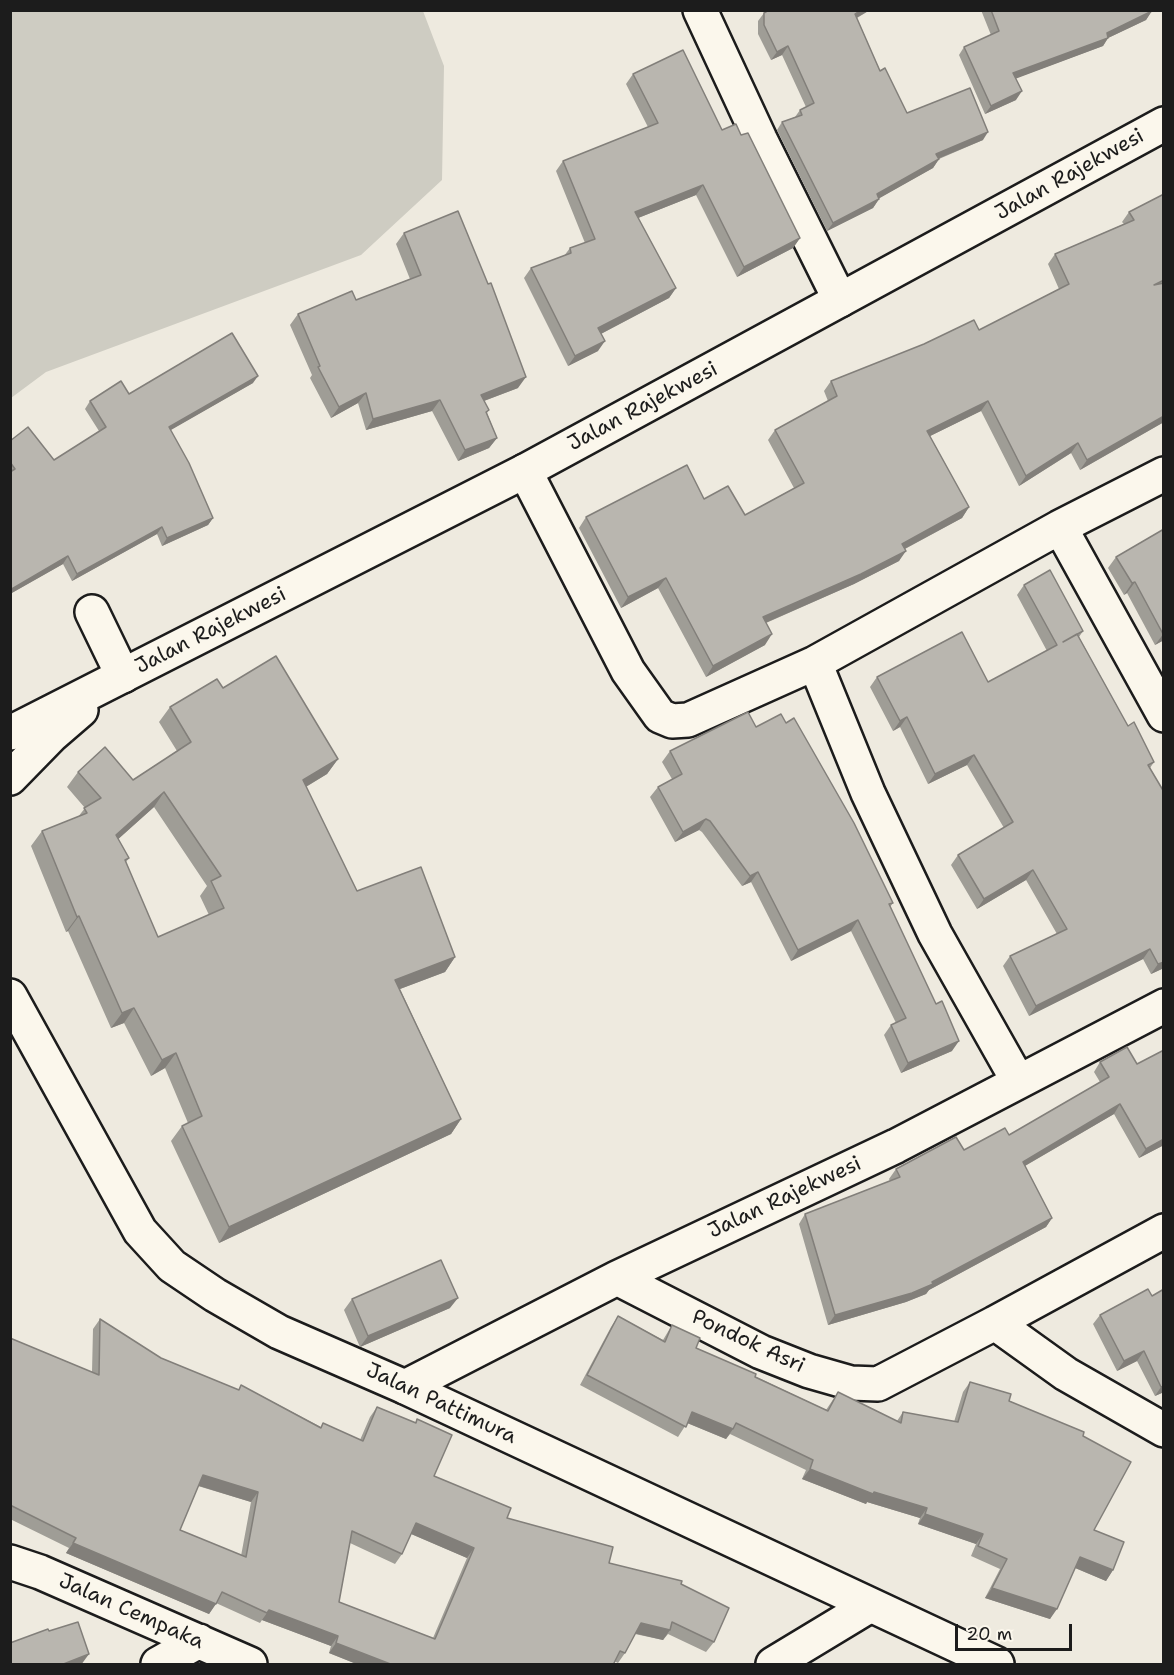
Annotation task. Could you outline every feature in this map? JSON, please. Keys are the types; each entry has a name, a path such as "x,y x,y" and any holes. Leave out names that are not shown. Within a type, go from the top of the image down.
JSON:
{"main road":[{"path":"700,10 760,139 840,300"},
{"name":"Jalan Rajekwesi","path":"120,678 525,471 1164,124"},
{"path":"525,471 628,671 660,716 672,721 688,720 815,663 1060,527 1164,474"},
{"path":"1060,527 1164,715"},
{"path":"92,612 120,678"},
{"path":"815,663 868,793 935,934 1018,1081"},
{"path":"10,733 120,678"},
{"path":"10,778 52,735 120,678"},
{"name":"Jalan Pattimura","path":"11,998 140,1231 172,1266 215,1295 279,1332 405,1387 997,1665"},
{"name":"Jalan Rajekwesi","path":"405,1387 616,1278 896,1146 1164,1006"},
{"name":"Pondok Asri","path":"616,1278 761,1352 851,1383 878,1384 1164,1231"},
{"path":"995,1323 1066,1374 1164,1430"},
{"name":"Jalan Cempaka","path":"10,1562 40,1572 250,1665"},
{"path":"772,1665 869,1606"},
{"path":"158,1665 199,1641"}],"shaded area":[{"path":"11,10 423,11 444,66 442,180 361,255 46,372 11,398"}],"building":[{"path":"769,10 861,10 855,14 880,71 885,68 907,113 970,88 988,132 936,154 939,159 877,194 879,199 833,223 782,122 802,115 800,110 814,103 788,46 777,52 764,25 764,13"},
{"path":"991,10 1152,11 1107,33 1108,38 1013,73 1022,91 991,106 964,47 999,31"},
{"path":"683,50 722,130 736,124 741,135 748,133 800,238 744,267 703,185 635,212 676,288 598,328 605,341 575,356 531,268 571,253 570,248 595,239 563,161 658,123 633,74"},
{"path":"1164,194 1164,280 1154,285 1164,283 1164,416 1087,460 1078,443 1026,476 988,401 927,431 969,507 902,544 906,551 861,574 763,617 772,634 713,666 666,578 628,597 586,517 687,465 704,499 728,486 745,515 804,483 775,430 837,396 831,381 924,344 974,320 979,330 1069,284 1055,254 1134,220 1129,212"},
{"path":"458,211 488,284 491,283 526,377 481,395 489,410 486,412 497,438 465,450 440,400 373,419 366,393 339,407 318,367 320,366 298,314 352,291 356,300 421,275 404,233"},
{"path":"232,333 258,376 169,427 189,463 213,518 167,538 162,527 77,574 68,556 10,590 10,472 15,469 10,462 10,441 28,427 54,460 106,427 90,401 121,381 129,394"},
{"path":"1164,529 1163,634 1135,582 1132,583 1116,557"},
{"path":"1050,570 1083,631 1077,634 1128,726 1134,722 1154,762 1148,765 1164,792 1164,962 1158,964 1150,949 1036,1006 1010,956 1067,929 1033,870 984,899 958,855 1013,822 974,755 935,774 907,717 900,721 877,677 962,632 988,682 1057,645 1024,585"},
{"path":"276,656 338,759 303,780 357,891 421,867 455,957 395,980 461,1119 229,1227 182,1126 202,1116 176,1053 162,1060 134,1008 122,1013 79,916 77,917 42,831 87,813 84,808 101,798 78,772 105,747 133,780 191,742 170,707 217,679 223,688","holes":["164,792 221,876 211,881 224,908 158,937 125,860 129,858 116,835"]},
{"path":"748,712 756,727 781,714 786,723 794,718 854,823 893,903 889,904 936,1004 942,1001 959,1041 908,1063 891,1025 906,1018 858,920 798,950 758,872 750,876 710,821 706,819 683,832 658,787 682,774 670,751"},
{"path":"1127,1047 1137,1064 1164,1050 1164,1139 1146,1149 1120,1104 1023,1162 1052,1218 932,1282 933,1284 912,1293 835,1315 805,1214 900,1177 896,1169 956,1137 964,1150 1005,1128 1009,1135 1109,1077 1100,1062"},
{"path":"441,1260 458,1298 368,1336 352,1299"},
{"path":"1148,1289 1152,1296 1164,1289 1164,1386 1161,1387 1144,1351 1124,1361 1100,1315"},
{"path":"618,1316 665,1342 672,1325 700,1338 696,1348 756,1374 755,1377 828,1411 838,1392 901,1423 903,1412 958,1422 970,1382 1011,1394 1009,1401 1084,1432 1083,1436 1131,1462 1094,1530 1124,1542 1113,1570 1080,1557 1057,1609 992,1588 1007,1559 978,1546 983,1534 925,1514 927,1508 874,1492 873,1494 810,1469 813,1460 736,1423 733,1429 692,1412 686,1427 587,1375"},
{"path":"100,1319 161,1358 239,1390 241,1385 321,1428 323,1423 363,1441 377,1407 416,1423 417,1419 452,1435 434,1476 511,1508 507,1518 613,1547 609,1563 682,1581 681,1584 729,1608 714,1642 672,1622 670,1630 641,1623 625,1653 620,1651 613,1665 393,1665 336,1643 338,1636 269,1610 267,1613 222,1592 216,1604 73,1543 76,1538 10,1505 10,1338 99,1375","holes":["203,1475 258,1492 246,1557 180,1530","416,1523 474,1548 435,1639 339,1602 352,1531 402,1554"]},
{"path":"78,1622 89,1654 61,1665 10,1665 10,1643 48,1629 49,1631"}]}
